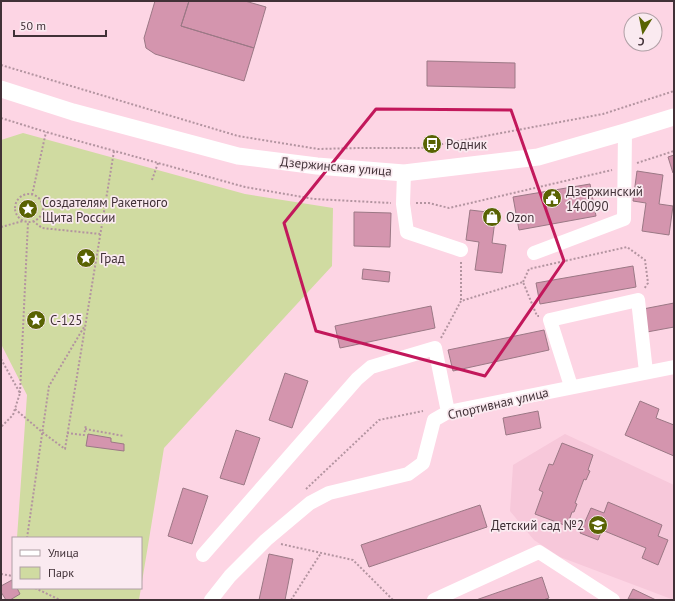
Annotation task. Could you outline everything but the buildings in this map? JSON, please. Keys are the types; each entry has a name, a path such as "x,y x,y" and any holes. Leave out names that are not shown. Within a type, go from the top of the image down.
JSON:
{"main road":[{"name":"Дзержинская улица","path":"1,89 73,112 238,156 317,166 404,172 538,157 674,117"}],"street":[{"path":"534,253 624,220 625,132"},
{"path":"404,172 403,204 407,232 461,250"},
{"path":"573,386 570,383 550,320 638,300 646,372"},
{"path":"203,555 357,379 371,367 435,348 448,412"},
{"name":"Спортивная улица","path":"210,600 230,576 266,540 310,502 329,493 408,474 423,463 434,420 448,412 674,367"},
{"path":"434,600 539,552 614,600"}],"path":[{"path":"1,65 238,136 318,149 421,148 603,114 674,91"},
{"path":"32,195 46,132"},
{"path":"15,409 65,449 114,151"},
{"path":"152,180 158,163"},
{"path":"25,195 32,195 41,201 42,206 40,216 33,221 28,222 23,220 16,213 16,202 25,195"},
{"path":"1,227 23,220"},
{"path":"33,221 42,228 100,234"},
{"path":"1,426 13,415 20,393 28,222"},
{"path":"550,320 537,316 523,282 529,269 627,247 645,260 648,283 638,300"},
{"path":"435,348 461,301 461,250"},
{"path":"461,301 523,282"},
{"path":"27,537 49,386 85,326"},
{"path":"1,359 20,393"},
{"path":"67,433 84,435 86,425"},
{"path":"85,429 124,436"},
{"path":"266,540 353,560 393,600"},
{"path":"291,600 321,553"},
{"path":"1,574 12,576"},
{"path":"36,589 60,600"}],"highlighted area":[{"path":"376,109 511,110 564,261 485,376 316,331 284,223"}],"shaded area":[{"name":"Детский сад №2","path":"565,434 674,485 674,600 560,557 534,540 510,511 513,465"}],"green space":[{"path":"23,133 245,194 333,208 332,266 164,448 142,582 142,537 17,537 27,395 1,344 1,140"},
{"path":"14,589 141,589 139,600 13,600"}],"place":[{"name":"Родник","path":"432,144"},
{"name":"Дзержинский 140090","path":"552,198"},
{"name":"Создателям Ракетного Щита России","path":"28,209"},
{"name":"Ozon","path":"492,217"},
{"name":"Град","path":"86,258"},
{"name":"С-125","path":"36,320"},
{"name":"Детский сад №2","path":"598,525"}]}
